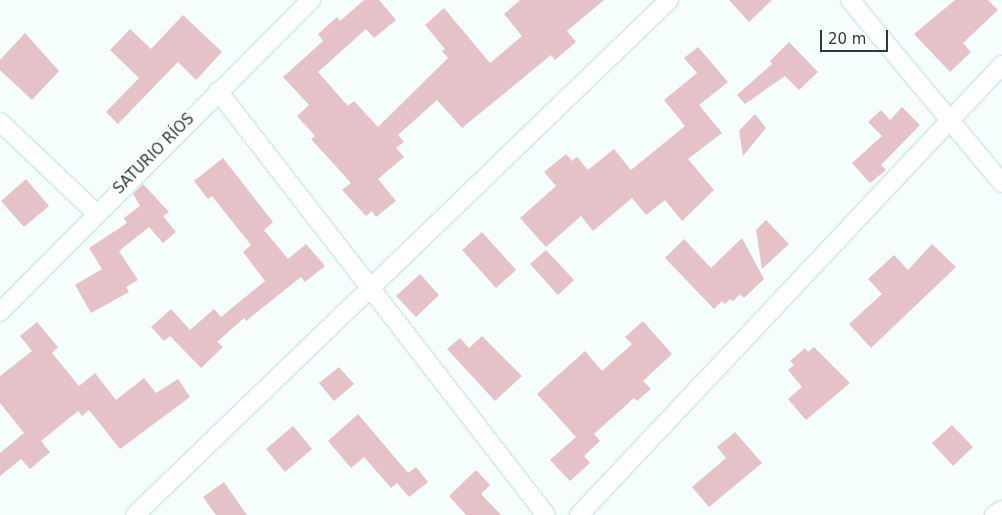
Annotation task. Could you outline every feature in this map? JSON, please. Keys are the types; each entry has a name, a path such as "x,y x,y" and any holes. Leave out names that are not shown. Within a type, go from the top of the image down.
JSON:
{"street":[{"name":"SATURIO RÍOS","path":"0,312 96,212 311,0"},
{"path":"135,515 669,0"},
{"path":"850,0 951,118 1002,183"},
{"path":"579,515 1002,65"},
{"path":"218,91 356,268 368,289 546,515"},
{"path":"0,122 96,212"},
{"path":"994,515 1002,510"}],"building":[{"path":"364,0 379,0 396,20 374,38 366,29 318,72 348,106 354,101 378,127 448,58 442,51 445,49 425,25 444,8 490,63 522,36 504,14 520,0 604,0 567,31 576,42 555,60 551,55 462,128 437,100 398,135 404,142 396,148 404,157 378,179 396,201 376,217 372,211 366,216 342,190 351,183 311,139 315,136 297,116 309,105 283,77 323,41 318,34 337,17 340,21"},
{"path":"729,0 772,0 749,22"},
{"path":"955,0 988,0 998,10 963,43 971,52 950,72 914,34"},
{"path":"183,15 222,52 196,80 178,62 118,124 106,112 139,78 110,50 130,29 151,49"},
{"path":"25,33 59,71 32,100 0,70 0,60"},
{"path":"789,42 818,72 799,90 785,76 745,104 737,95 772,64 770,61"},
{"path":"698,47 728,82 699,105 722,133 688,159 714,190 682,221 665,200 646,215 632,198 593,231 581,216 546,247 520,218 556,186 544,172 566,154 572,161 577,157 588,170 614,149 631,170 685,126 664,100 697,73 684,58"},
{"path":"902,107 920,125 881,165 886,170 870,183 852,163 882,136 868,122 881,110 890,120"},
{"path":"755,114 766,128 743,156 739,131"},
{"path":"223,158 273,222 264,230 288,259 306,244 325,266 305,282 301,277 246,321 244,318 217,342 223,347 201,368 170,336 164,341 151,327 171,309 190,330 214,309 221,317 265,281 243,252 251,245 212,196 208,199 194,181"},
{"path":"26,179 49,206 24,227 1,201"},
{"path":"143,184 169,212 163,216 176,232 163,243 149,227 119,251 138,280 126,287 129,292 91,313 75,285 102,269 89,248 127,223 124,218 140,206 133,194"},
{"path":"766,220 789,244 762,269 756,230"},
{"path":"482,232 516,270 496,288 462,250"},
{"path":"742,238 764,279 744,298 740,294 733,301 730,299 725,304 722,301 714,309 665,258 684,239 711,268"},
{"path":"932,244 956,267 871,348 849,324 882,294 868,279 894,255 908,270"},
{"path":"546,250 574,280 558,295 530,264"},
{"path":"420,274 439,295 416,317 396,296"},
{"path":"643,321 672,354 643,381 651,389 637,401 634,398 594,434 600,441 584,456 590,463 570,481 550,460 576,437 537,394 585,351 602,371 632,344 625,337"},
{"path":"37,322 58,347 52,353 79,386 95,373 116,400 144,378 156,393 178,379 190,397 120,449 89,410 82,416 78,411 41,441 50,452 30,469 21,459 0,476 0,453 24,433 0,403 0,376 32,351 20,336"},
{"path":"482,336 522,376 495,401 447,349 460,338 469,348"},
{"path":"814,347 850,383 806,420 788,399 802,387 788,370 794,365 790,361 805,348 808,352"},
{"path":"339,367 354,384 334,401 319,383"},
{"path":"358,414 408,473 416,467 428,482 409,497 397,483 391,488 364,457 351,468 328,441"},
{"path":"952,425 973,447 953,466 932,443"},
{"path":"293,426 312,449 285,472 266,449"},
{"path":"735,432 762,463 709,507 692,487 726,458 717,447"},
{"path":"476,470 490,485 481,494 501,515 466,515 449,496"},
{"path":"224,482 247,515 216,515 203,497"}]}
